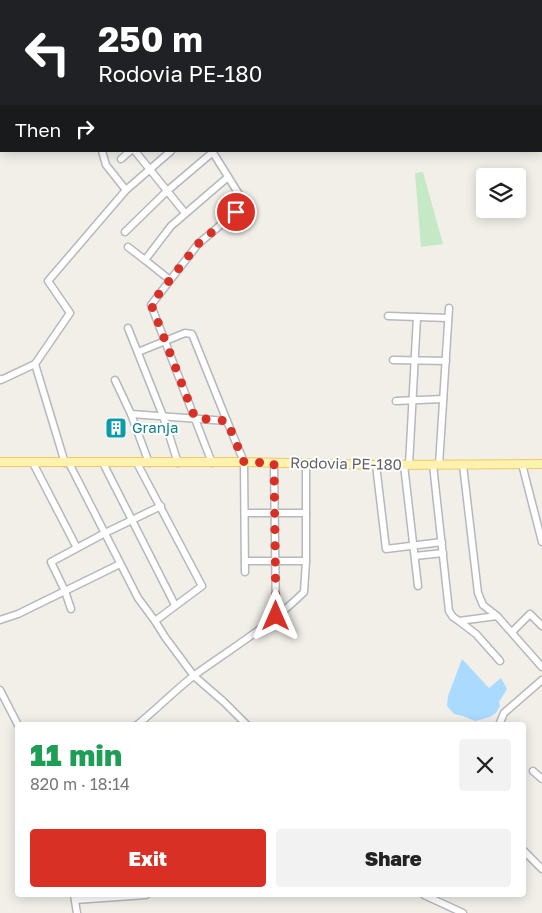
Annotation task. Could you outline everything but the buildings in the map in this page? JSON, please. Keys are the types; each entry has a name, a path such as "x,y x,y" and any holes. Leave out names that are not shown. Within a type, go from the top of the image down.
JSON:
{"main road":[{"name":"Rodovia PE-180","path":"0,462 244,462 376,465 542,464"}],"street":[{"path":"102,152 106,165 126,190"},
{"path":"121,159 129,152"},
{"path":"136,152 185,213"},
{"path":"0,379 35,364 70,313 48,281 126,190 170,152"},
{"path":"125,232 167,191 212,152 240,198 239,208 198,244 151,304 212,463"},
{"path":"145,260 170,226 228,177"},
{"path":"128,247 170,280"},
{"path":"449,308 443,399 436,465 448,609 453,617 476,634 500,661"},
{"path":"388,316 448,318"},
{"path":"417,317 413,401 407,465 418,586"},
{"path":"128,328 163,416 178,463"},
{"path":"138,352 187,332 194,336 244,462 245,572"},
{"path":"393,360 446,361"},
{"path":"35,364 67,463 138,598 164,637 194,676 245,722"},
{"path":"115,380 131,414 149,463"},
{"path":"396,401 443,399"},
{"path":"131,414 227,421"},
{"path":"33,463 77,548"},
{"path":"103,463 175,605"},
{"path":"137,463 202,586 155,621"},
{"path":"274,463 276,616"},
{"path":"140,722 194,676 276,616 304,592 306,561 306,464"},
{"path":"522,464 538,516 542,542"},
{"path":"376,465 386,549 442,542"},
{"path":"463,465 478,593 483,605 497,616 542,667"},
{"path":"71,609 66,591 51,562 161,506"},
{"path":"245,513 306,513"},
{"path":"415,556 443,553"},
{"path":"245,561 306,561"},
{"path":"0,620 66,591 120,564"},
{"path":"512,632 530,614 542,626"},
{"path":"459,621 497,616"},
{"path":"500,722 504,713 542,680"},
{"path":"0,690 16,722"},
{"path":"532,771 542,779"},
{"path":"526,853 542,870"},
{"path":"77,913 75,898 99,897"},
{"path":"428,897 452,910 463,913"}],"green space":[{"path":"423,172 443,244 421,247 415,173"}],"water":[{"path":"462,659 489,688 501,678 507,689 499,702 500,706 496,713 490,717 475,721 454,714 447,706 448,696"}],"place":[{"name":"Granja","path":"116,428"}],"route":[{"path":"236,212 198,244 151,304 195,418 227,421 244,462 274,463 276,616"}]}
